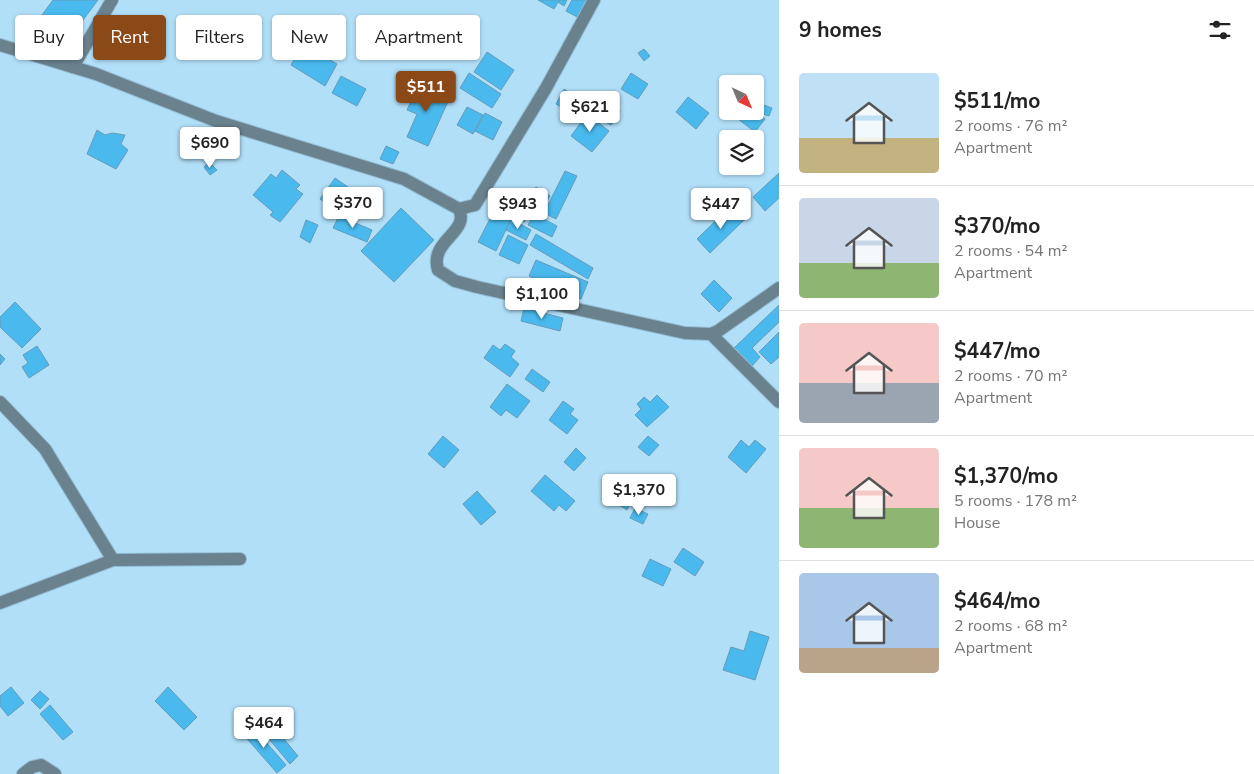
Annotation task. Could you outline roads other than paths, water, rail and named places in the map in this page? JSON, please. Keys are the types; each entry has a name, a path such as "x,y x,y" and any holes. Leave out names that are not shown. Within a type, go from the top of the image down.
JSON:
{"street":[{"path":"73,67 112,0"},
{"path":"0,45 73,67 216,120 404,179 459,209 475,205 546,88 594,0"},
{"path":"459,209 462,218 460,225 440,246 436,258 438,270 455,281 551,305 685,333 711,334 727,327 779,288"},
{"path":"711,334 779,402"},
{"path":"0,402 44,449 113,560"},
{"path":"0,603 113,560 240,559"},
{"path":"23,774 32,767 42,765 55,774"}]}
